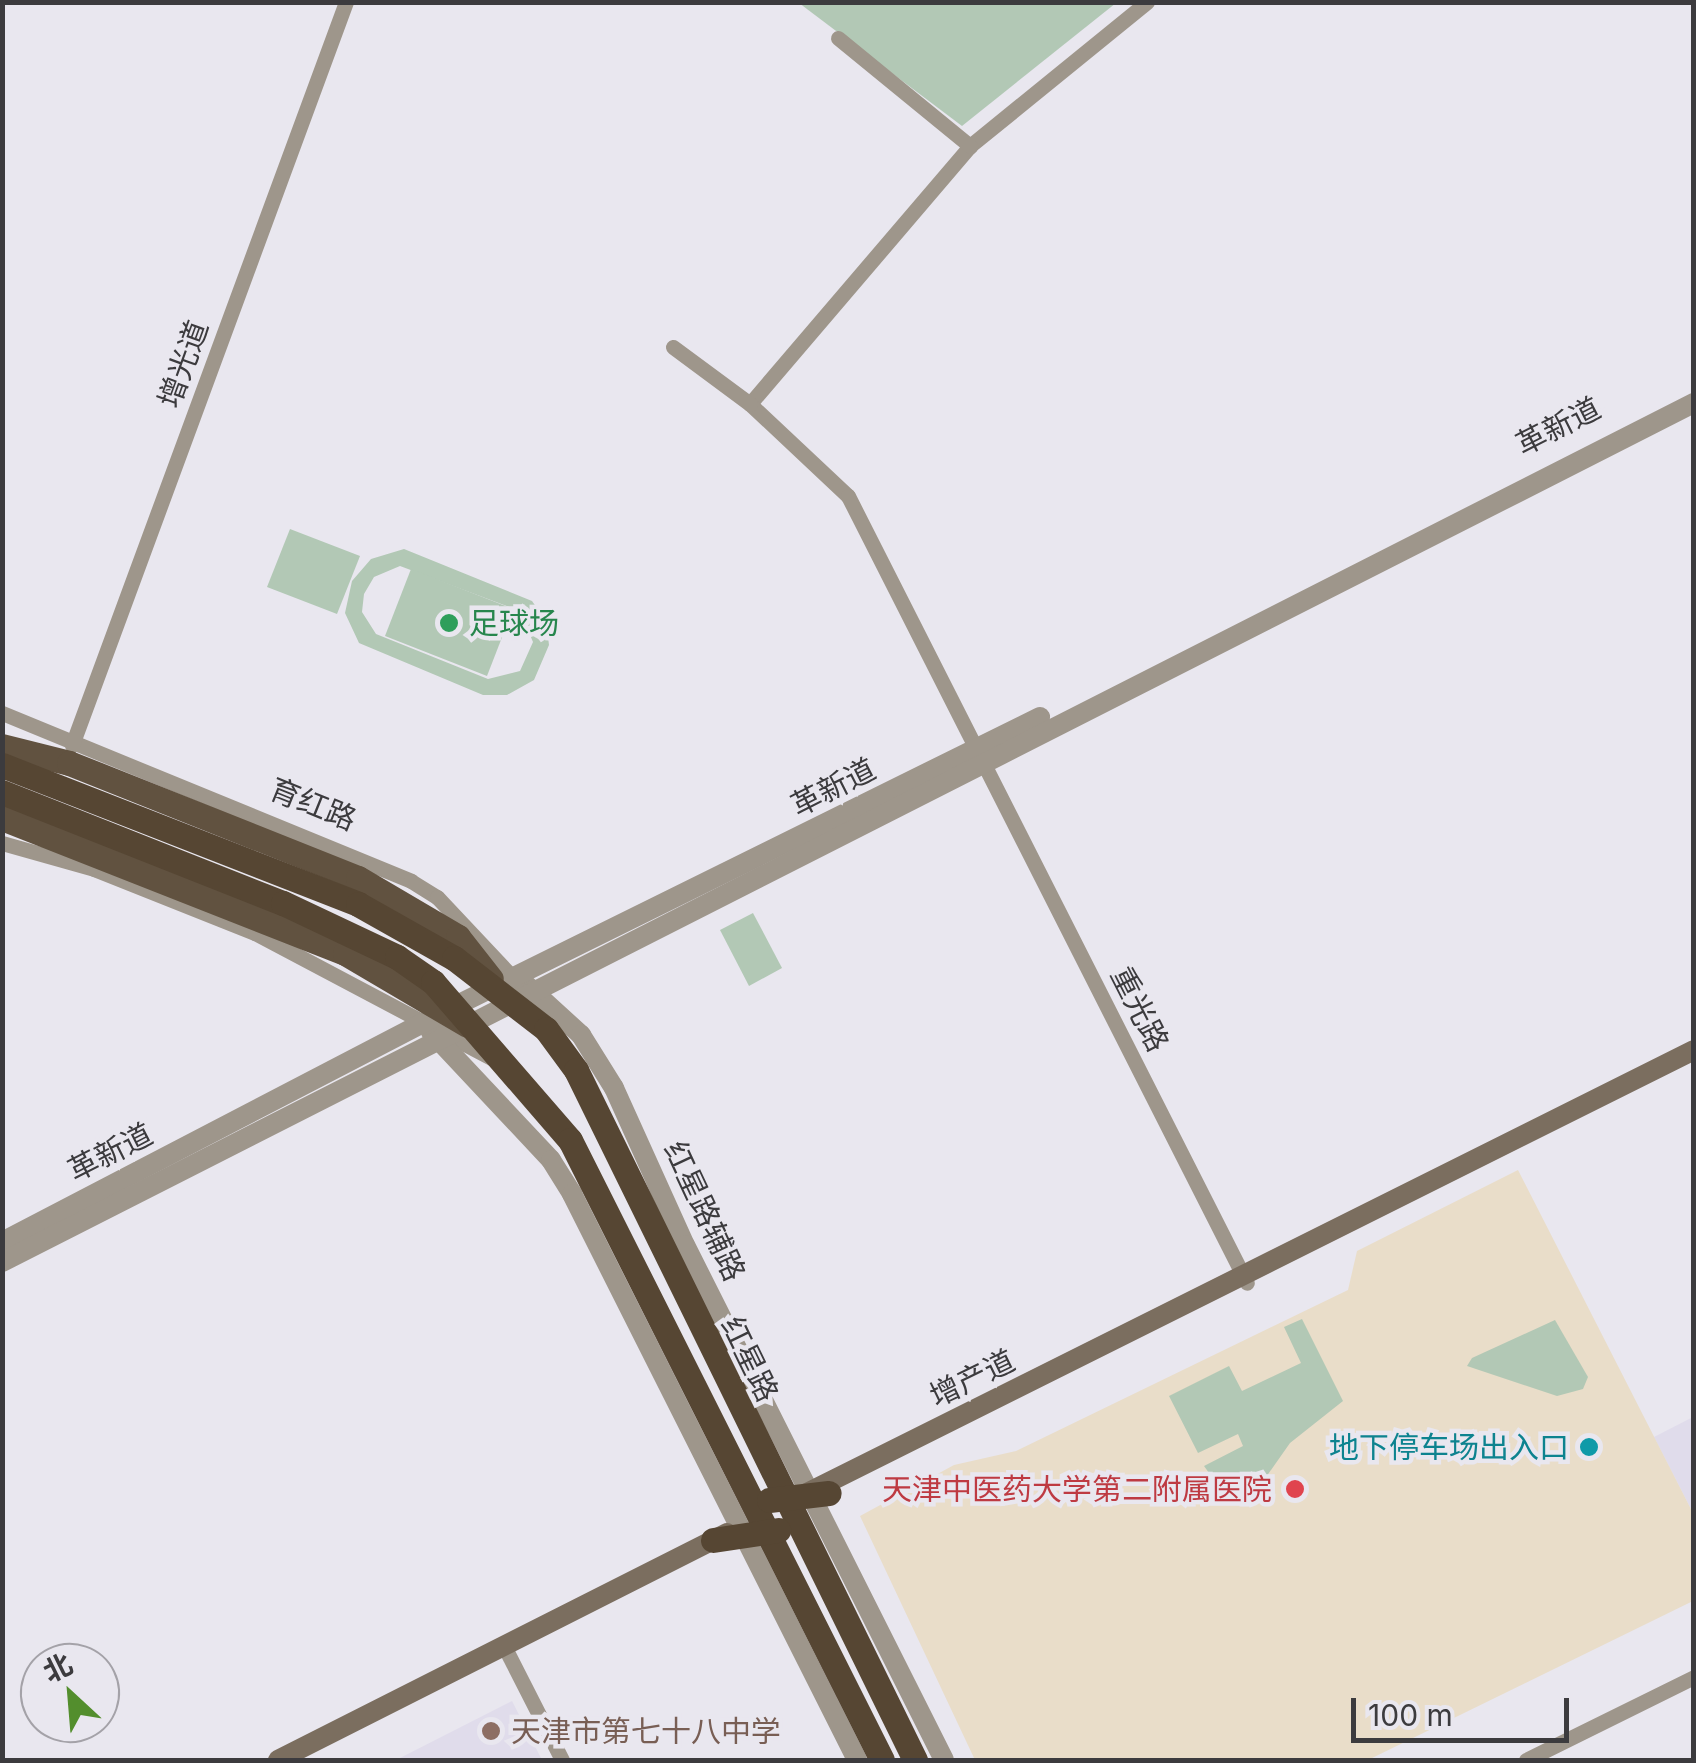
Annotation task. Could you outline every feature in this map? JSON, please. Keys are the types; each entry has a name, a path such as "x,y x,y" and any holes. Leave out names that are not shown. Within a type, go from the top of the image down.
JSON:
{"highway":[{"path":"2,764 298,866 512,990"},
{"path":"2,792 279,913 417,968 445,1024"},
{"name":"红星路","path":"512,990 576,1070 764,1463 785,1511 779,1558 882,1760"},
{"name":"红星路","path":"445,1024 508,1067 552,1114 584,1164 738,1476 785,1511"},
{"path":"715,1544 785,1511 805,1520 804,1544"},
{"path":"785,1511 915,1760"}],"main road":[{"path":"2,746 69,763 298,866"},
{"path":"7,827 279,913"},
{"name":"增产道","path":"785,1511 1694,1050"},
{"name":"增产道","path":"1245,1279 1694,1059"},
{"path":"278,1760 715,1544"},
{"path":"300,1760 506,1650"}],"street":[{"name":"增光道","path":"72,744 346,2"},
{"path":"750,404 970,146 1147,2"},
{"path":"838,38 970,146"},
{"name":"重光路","path":"673,347 750,404 848,496 1245,1279"},
{"name":"革新道","path":"2,1242 445,1024 1694,392"},
{"name":"革新道","path":"980,754 1694,403"},
{"name":"育红路","path":"2,713 411,882 437,897 512,990"},
{"path":"7,827 52,854 255,932 445,1024"},
{"name":"红星路辅路","path":"512,990 581,1035 614,1088 785,1511 857,1760"},
{"name":"革新道","path":"2,1262 445,1024"},
{"name":"红星路辅路","path":"445,1024 562,1177 785,1511 944,1760"},
{"path":"506,1650 562,1760"},
{"path":"1526,1760 1694,1677"}],"shaded area":[{"name":"天津中医药大学第二附属医院","path":"1518,1170 1693,1513 1693,1601 1368,1760 975,1760 860,1516 954,1465 1016,1451 1348,1290 1357,1251"},
{"path":"1693,1417 1693,1513 1654,1437"},
{"name":"天津市第七十八中学","path":"512,1701 542,1760 396,1760"}],"green space":[{"path":"799,3 1116,3 962,126"},
{"path":"290,529 360,556 337,614 267,587"},
{"path":"404,549 532,601 546,621 549,645 534,680 507,695 483,695 359,643 345,613 352,581 371,559","holes":["400,566 520,611 533,642 520,671 488,679 376,634 362,612 364,594 374,577"]},
{"name":"足球场","path":"411,569 513,609 487,676 385,636"},
{"path":"753,913 782,968 749,986 720,930"},
{"path":"1302,1319 1343,1401 1290,1443 1259,1487 1219,1487 1204,1466 1243,1446 1238,1434 1198,1453 1169,1396 1229,1366 1242,1391 1301,1363 1284,1327"},
{"path":"1555,1320 1588,1377 1583,1389 1557,1396 1467,1366 1472,1358"}],"place":[{"name":"足球场","path":"449,623"},
{"name":"地下停车场出入口","path":"1589,1447"},
{"name":"天津中医药大学第二附属医院","path":"1295,1489"},
{"name":"天津市第七十八中学","path":"491,1731"}]}
